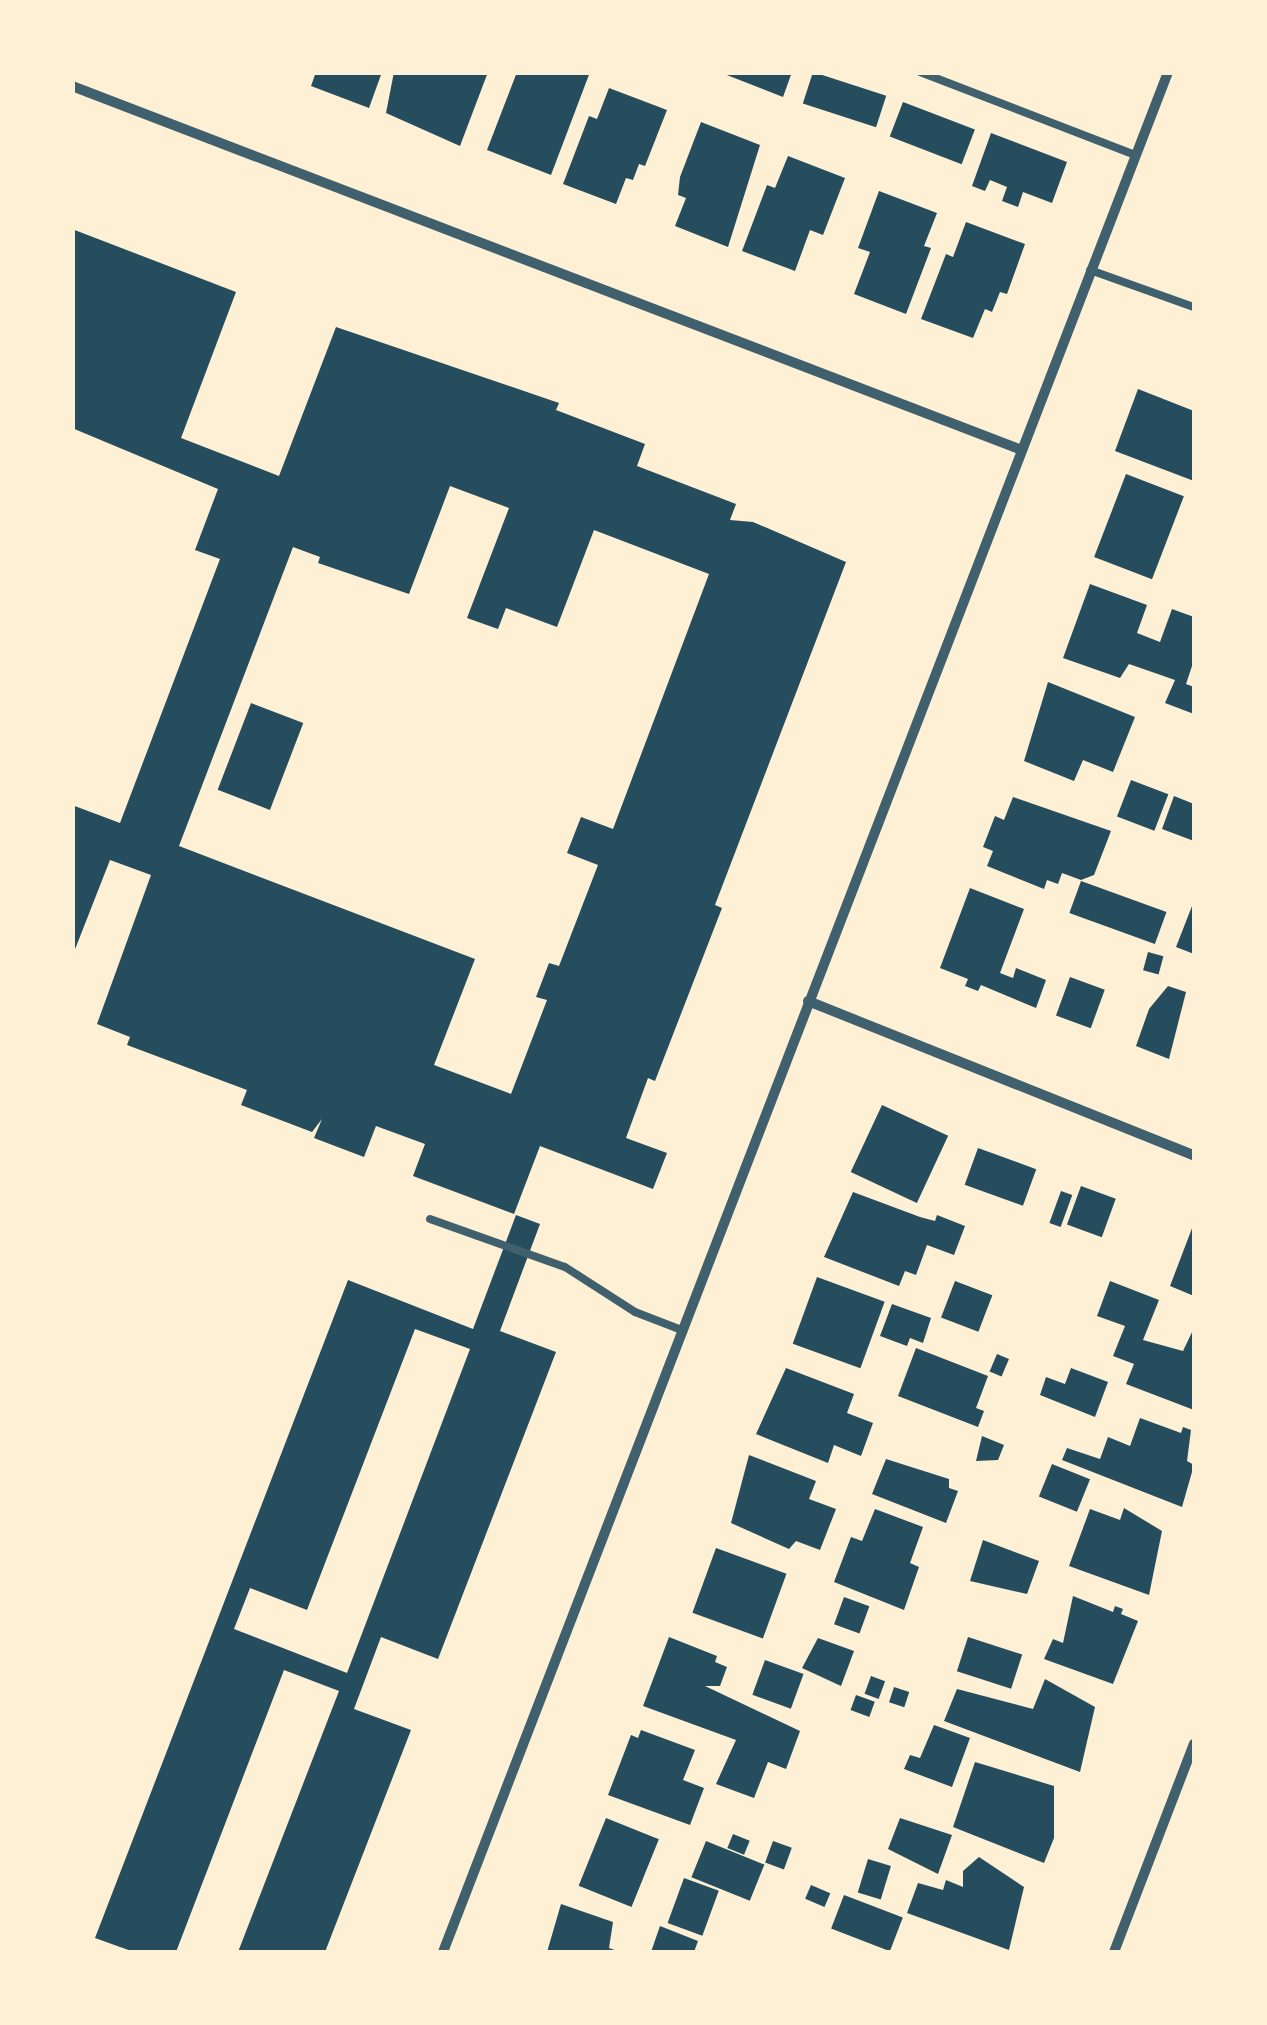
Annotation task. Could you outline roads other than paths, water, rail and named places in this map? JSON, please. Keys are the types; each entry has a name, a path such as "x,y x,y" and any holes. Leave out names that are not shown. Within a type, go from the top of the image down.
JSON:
{"street":[{"path":"443,1952 1168,72"},
{"path":"72,86 1020,449"},
{"path":"808,1001 1194,1154"},
{"path":"1114,1952 1194,1744"}],"lane":[{"path":"920,72 1135,155"},
{"path":"1090,270 1194,306"},
{"path":"430,1219 565,1267 635,1312 682,1330"}]}
